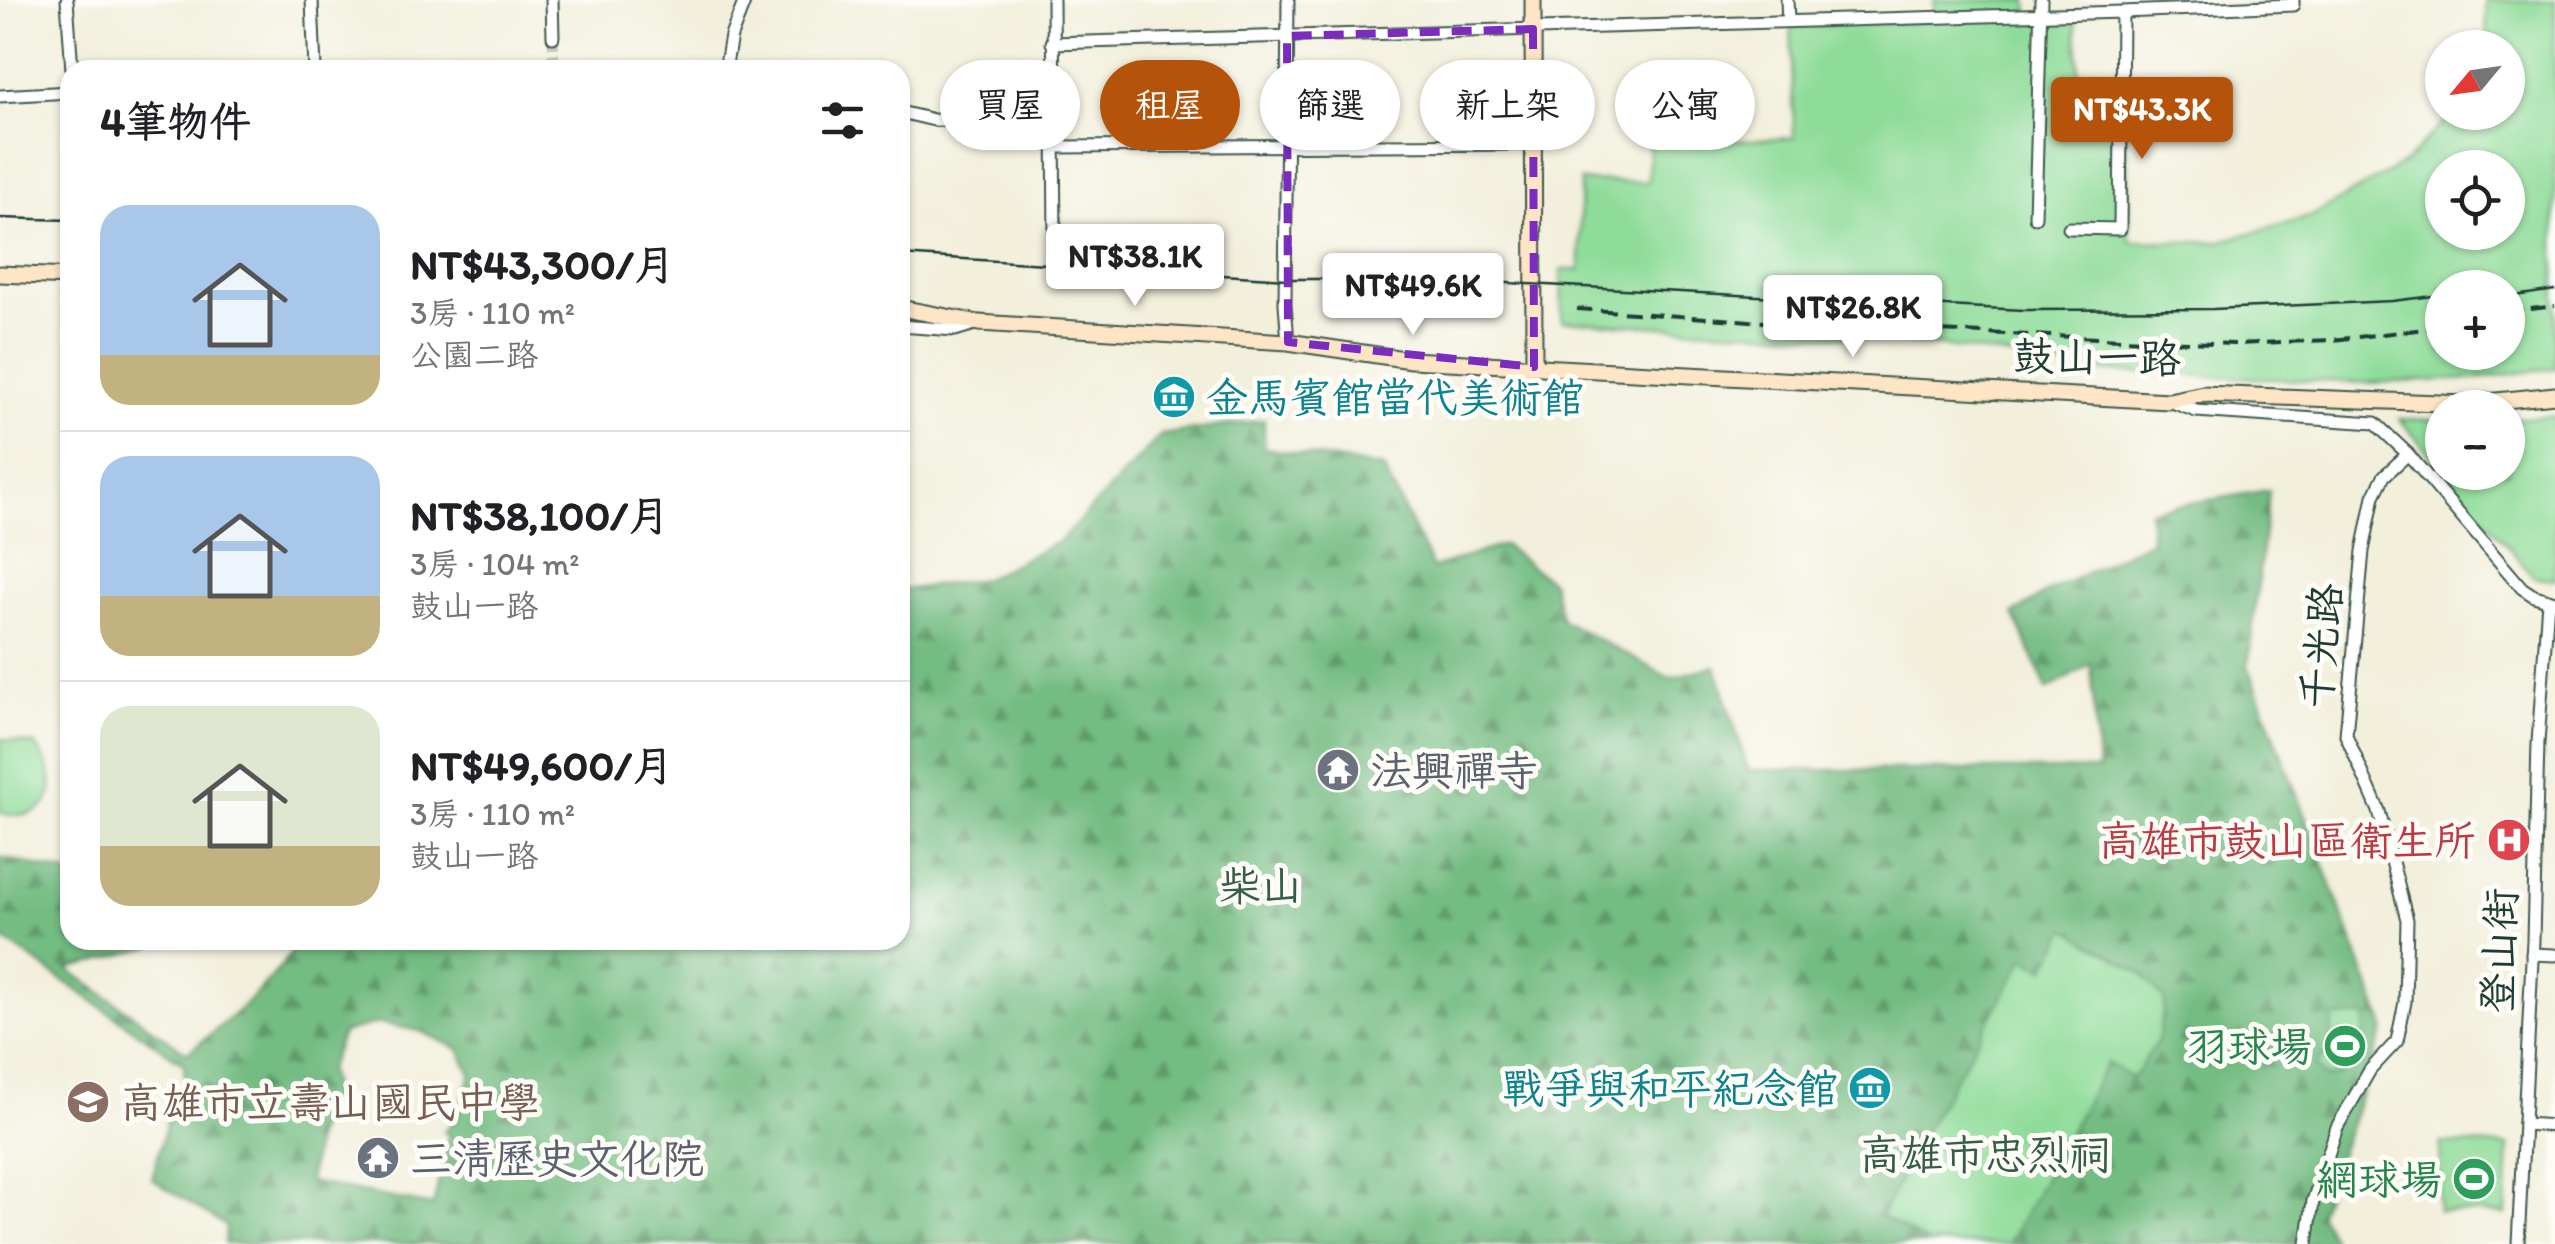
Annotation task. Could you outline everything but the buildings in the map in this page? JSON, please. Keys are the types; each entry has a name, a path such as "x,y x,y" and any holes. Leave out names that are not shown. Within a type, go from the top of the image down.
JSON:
{"street":[{"path":"66,0 71,60"},
{"path":"312,0 314,60"},
{"path":"552,0 553,37"},
{"path":"727,60 745,0"},
{"path":"1052,0 1052,60"},
{"path":"1287,60 1288,0"},
{"path":"1533,0 1533,60"},
{"path":"1788,0 1788,21"},
{"path":"1052,43 1788,21 2042,6 2122,12 2293,3"},
{"path":"2035,217 2042,6"},
{"path":"2069,228 2120,229 2122,12"},
{"path":"0,96 60,93"},
{"path":"910,114 940,120"},
{"path":"1080,147 1260,145"},
{"path":"1055,150 1055,243"},
{"path":"1286,150 1288,342"},
{"path":"1534,150 1534,368"},
{"path":"0,274 60,277"},
{"name":"鼓山一路","path":"910,310 979,323 1288,342 1411,360 2169,401 2203,394 2466,404 2555,394"},
{"name":"鼓山一路","path":"910,327 956,330 979,323"},
{"path":"2169,401 2196,411 2375,423 2408,454 2522,588 2552,602"},
{"name":"千光路","path":"2307,1244 2313,1201 2338,1127 2370,1070 2396,1042 2406,1002 2407,920 2379,811 2346,735 2363,551 2374,496 2384,476 2408,454"},
{"name":"登山街","path":"2518,1244 2538,780 2552,602"},
{"path":"2538,780 2555,781"},
{"path":"2532,954 2555,955"},
{"path":"2524,1124 2555,1126"}],"highlighted area":[{"path":"1533,29 1534,367 1288,342 1287,36"}],"green space":[{"path":"1934,0 2028,0 2029,22 2076,21 2081,107 2125,107 2130,241 2218,242 2310,217 2404,163 2436,130 2525,130 2525,30 2487,30 2486,0 2555,0 2555,368 2475,379 2365,383 2073,370 1890,339 1562,321 1561,270 1580,270 1580,181 1648,182 1649,150 1755,150 1755,140 1794,138 1791,27 1934,21"},
{"path":"2555,416 2555,579 2534,577 2460,490 2525,490 2525,418"},
{"path":"2400,419 2425,420 2425,449"},
{"name":"柴山","path":"1264,420 1264,448 1383,468 1433,568 1503,545 1552,582 1562,620 1670,678 1716,666 1748,770 2098,770 2091,664 2047,690 2014,614 2046,593 2151,540 2149,510 2269,490 2248,666 2385,1027 2319,1212 2335,1244 225,1244 226,1226 152,1179 167,1121 185,1084 184,1064 0,937 0,857 60,872 60,950 140,950 68,969 187,1053 248,1001 292,950 910,950 910,589 984,579 1061,540 1161,435","holes":["379,1023 420,1031 459,1049 471,1074 459,1113 444,1132 449,1134 433,1206 309,1182 316,1133 329,1107 337,1108 328,1070 342,1033"]},
{"path":"0,739 35,745 45,759 52,786 43,807 32,813 0,813"},
{"name":"高雄市忠烈祠","path":"2067,929 2141,973 2165,1001 2158,1040 2133,1078 2107,1063 2008,1244 1929,1244 1881,1216 1929,1123 2025,958 2045,969"},
{"name":"羽球場","path":"2366,1016 2361,1048 2353,1064 2326,1078 2316,1066 2330,1048 2333,1018"},
{"name":"網球場","path":"2441,1143 2509,1146 2506,1214 2438,1211"}],"tunnel":[{"path":"553,37 554,60"}],"tram line":[{"path":"0,218 60,220"},
{"path":"910,256 1286,279 1431,279 2023,310 2213,309 2425,297"},
{"path":"2525,294 2555,290"}],"railway":[{"path":"2525,310 2555,306"},
{"path":"1577,309 1823,326 2234,344 2333,340 2425,329"}],"place":[{"name":"金馬賓館當代美術館","path":"1174,397"},
{"name":"法興禪寺","path":"1338,770"},
{"name":"高雄市鼓山區衛生所","path":"2509,840"},
{"name":"羽球場","path":"2345,1046"},
{"name":"戰爭與和平紀念館","path":"1870,1088"},
{"name":"高雄市立壽山國民中學","path":"88,1102"},
{"name":"三清歷史文化院","path":"378,1158"},
{"name":"網球場","path":"2474,1179"}]}
